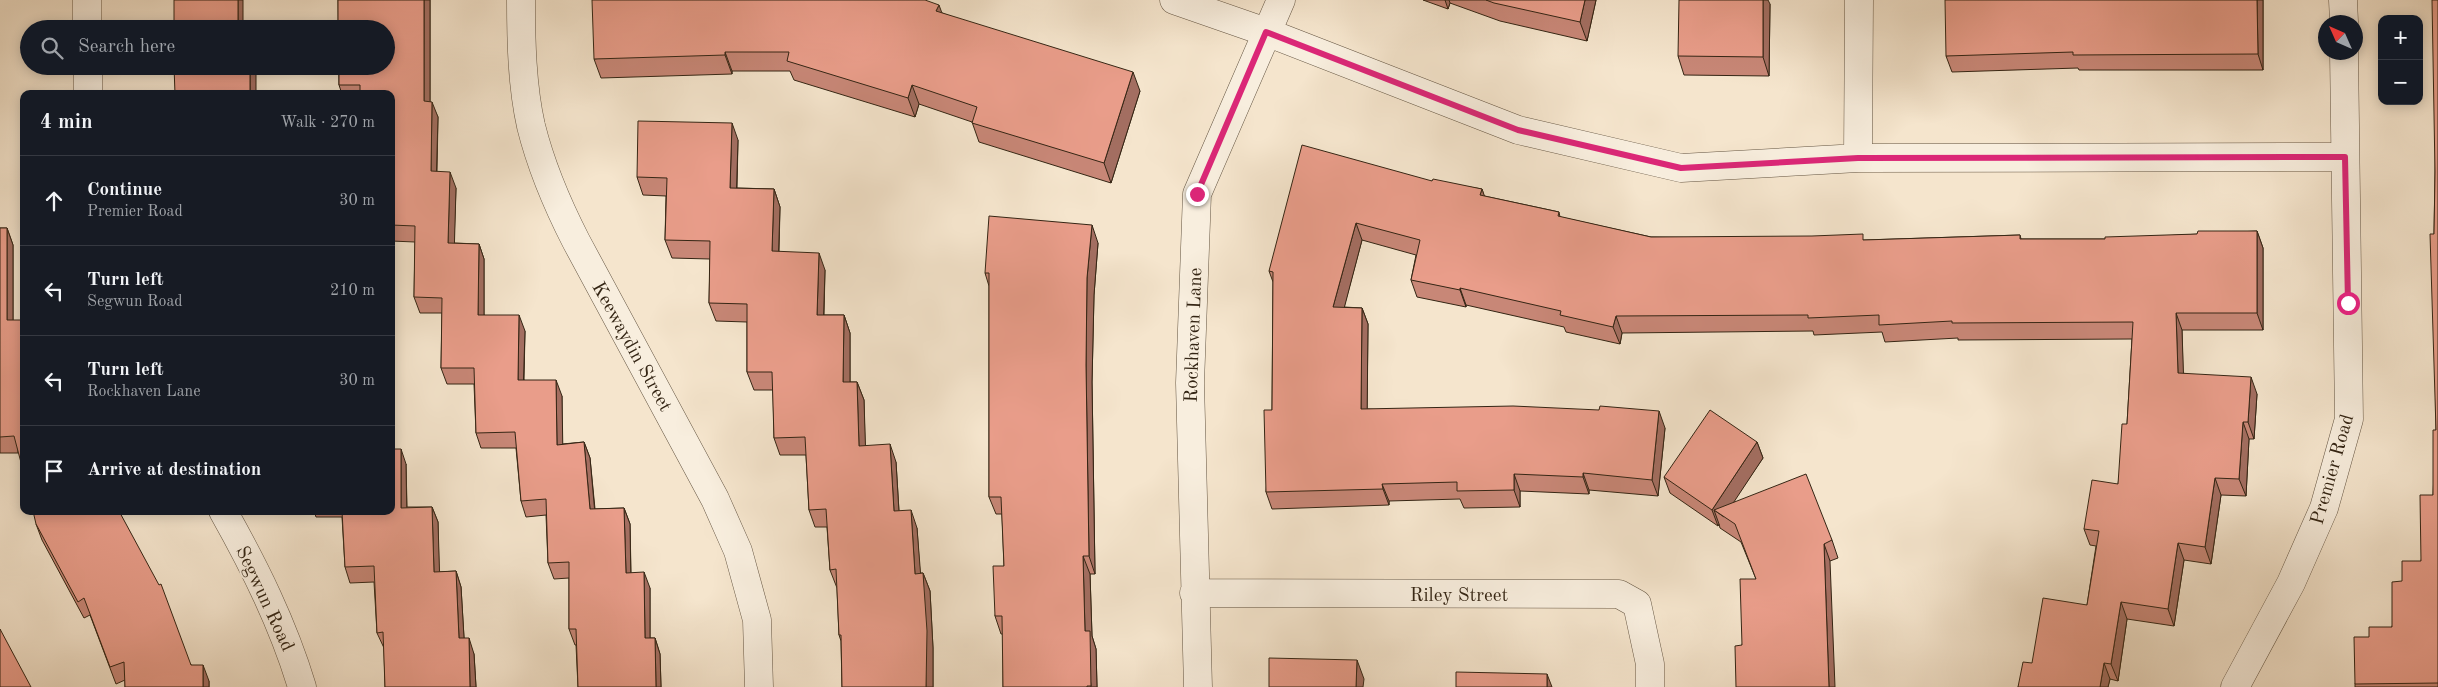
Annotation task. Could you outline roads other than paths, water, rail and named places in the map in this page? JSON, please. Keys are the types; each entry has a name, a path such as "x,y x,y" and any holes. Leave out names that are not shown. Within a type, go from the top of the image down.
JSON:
{"street":[{"path":"87,0 88,20"},
{"name":"Keewaydin Street","path":"521,0 526,88 531,125 542,162 556,202 715,499 738,551 757,620 759,687"},
{"path":"1174,0 1266,32 1518,130 1681,168 1858,158 2345,157"},
{"name":"Rockhaven Lane","path":"1198,687 1194,592 1190,382 1197,194 1281,0"},
{"path":"1858,158 1859,0"},
{"path":"2344,0 2344,15"},
{"name":"Premier Road","path":"2235,687 2291,582 2324,508 2349,420 2344,60"},
{"path":"88,75 88,90"},
{"name":"Segwun Road","path":"225,515 274,608 290,645 302,687"},
{"name":"Riley Street","path":"1194,592 1618,594 1637,604 1650,664 1650,687"}]}
